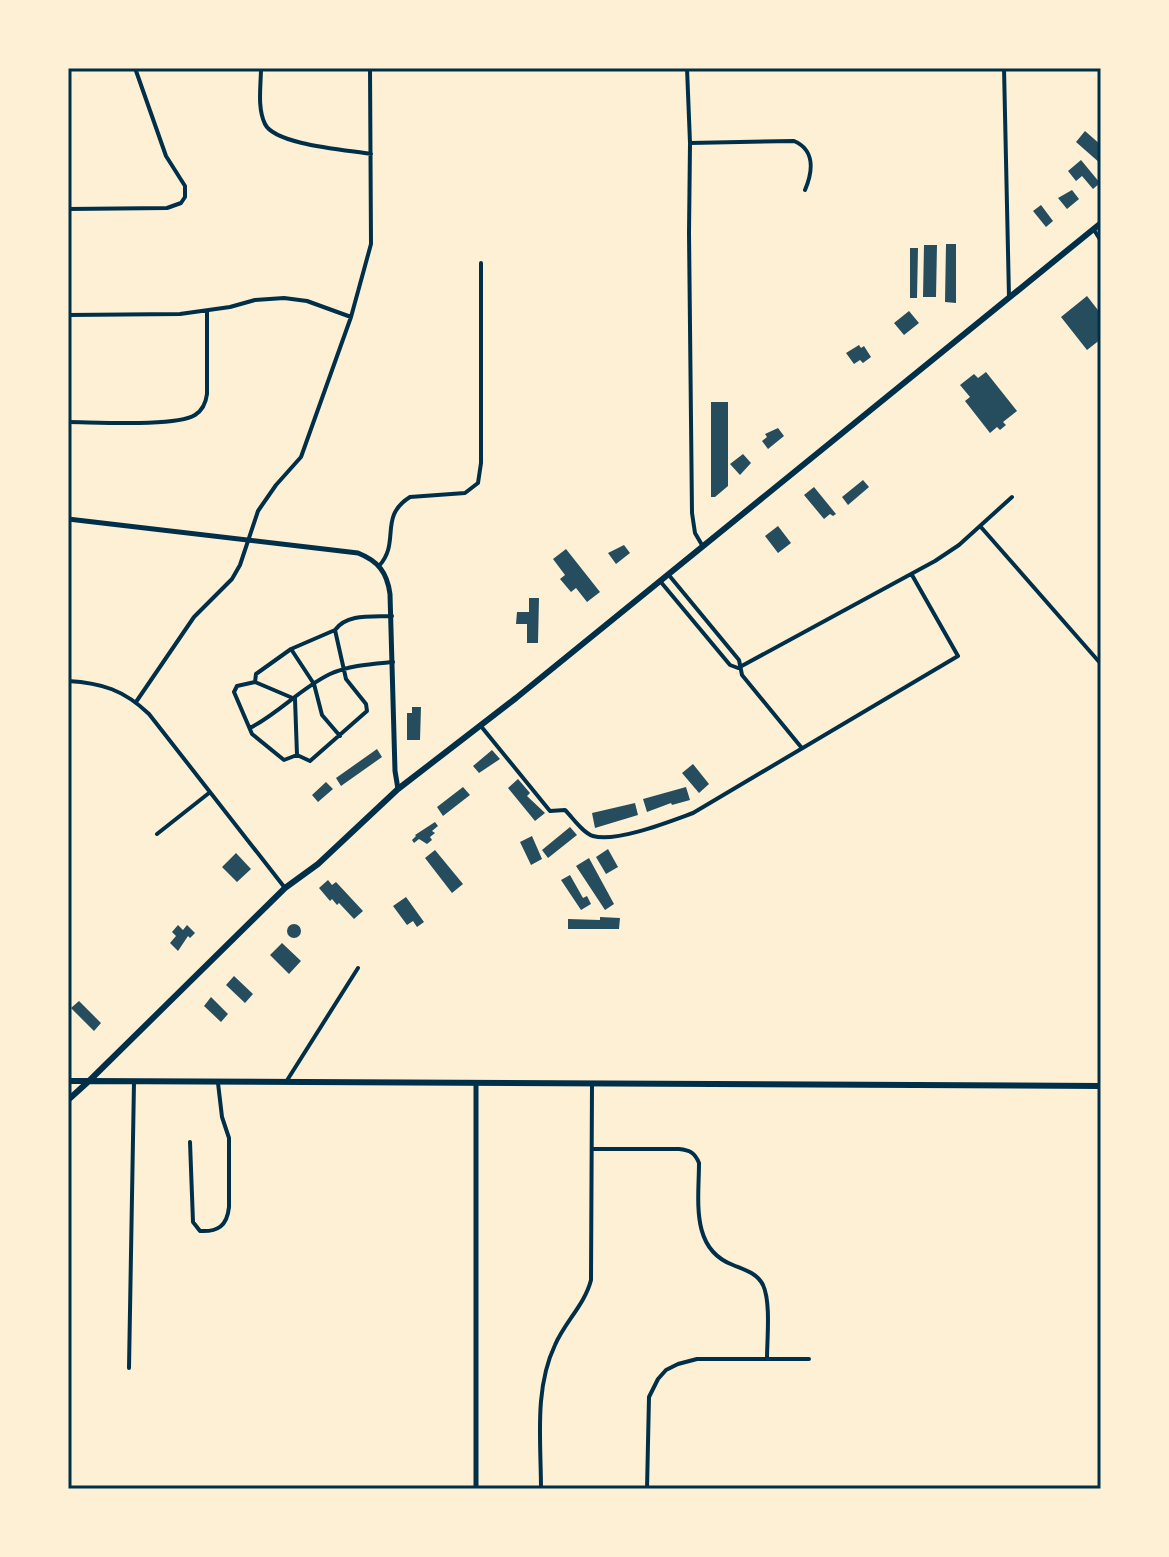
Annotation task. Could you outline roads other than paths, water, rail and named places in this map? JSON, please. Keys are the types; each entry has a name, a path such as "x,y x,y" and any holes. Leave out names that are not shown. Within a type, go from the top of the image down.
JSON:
{"main road":[{"path":"68,1100 285,888 318,864 398,789 1101,223"},
{"path":"68,1081 1101,1086"}],"street":[{"path":"68,209 167,208 181,203 185,197 185,186 166,156 135,68"},
{"path":"261,68 263,120 274,135 371,154"},
{"path":"136,702 194,617 232,579 240,565 258,511 301,457 351,317 371,244 370,68"},
{"path":"687,68 692,513 695,533 702,545"},
{"path":"1004,68 1009,297"},
{"path":"690,143 794,141 802,144 810,157 810,177 805,190"},
{"path":"1093,229 1101,241"},
{"path":"379,566 388,556 392,516 403,502 410,497 465,493 478,483 481,463 481,263"},
{"path":"68,315 207,311 255,300 284,298 307,301 351,317"},
{"path":"68,422 167,421 195,416 205,403 207,394 207,311"},
{"path":"738,668 912,575 959,545 1012,497"},
{"path":"68,519 358,553 372,559 388,579 392,616 394,757 398,789"},
{"path":"980,526 1101,664"},
{"path":"668,574 739,660 738,668"},
{"path":"479,724 550,811 565,810 589,836 626,834 693,813 958,656 912,575"},
{"path":"660,581 730,665 738,668 801,747"},
{"path":"255,682 256,674 291,649 335,630 338,625 355,618 392,616"},
{"path":"297,755 314,760 367,711 368,707 349,684 343,669 335,630"},
{"path":"291,649 314,684 322,715 340,736"},
{"path":"249,729 314,684 343,669 393,662"},
{"path":"68,681 114,688 149,714 285,888"},
{"path":"295,699 255,682 237,686 234,692 255,738 280,758 289,759 297,755"},
{"path":"295,699 297,755"},
{"path":"157,834 209,793"},
{"path":"286,1082 358,968"},
{"path":"190,1142 193,1222 200,1231 212,1232 222,1227 229,1207 229,1138 219,1101 218,1080"},
{"path":"129,1368 134,1081"},
{"path":"476,1083 476,1489"},
{"path":"541,1489 543,1380 554,1347 588,1292 591,1280 592,1083"},
{"path":"593,1149 687,1149 696,1156 699,1163 698,1221 706,1244 724,1262 756,1276 764,1288 767,1359"},
{"path":"647,1489 647,1408 658,1379 666,1370 687,1360 809,1359"}]}
